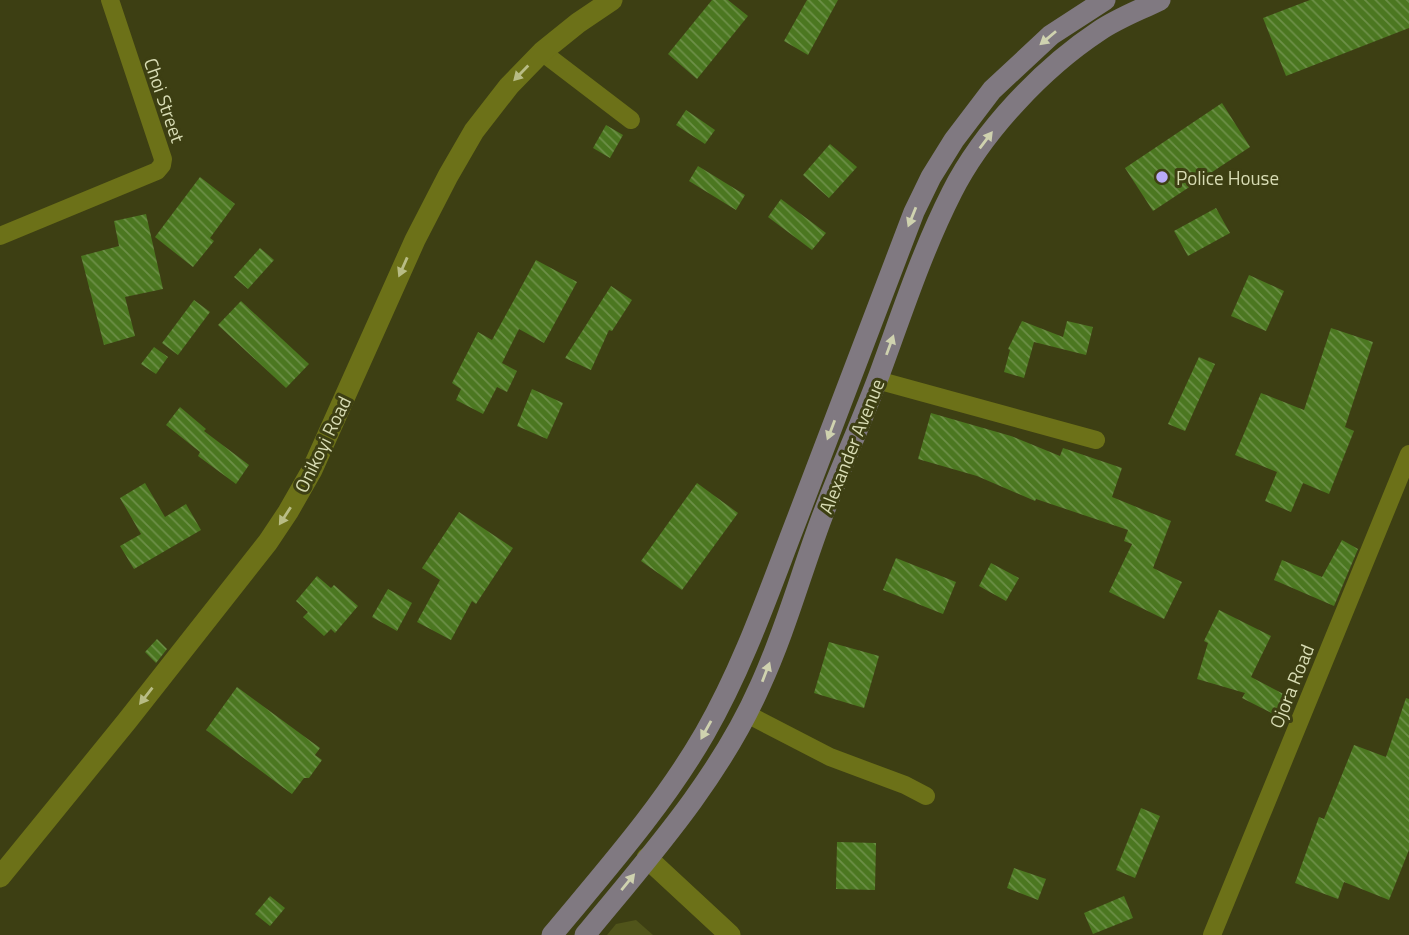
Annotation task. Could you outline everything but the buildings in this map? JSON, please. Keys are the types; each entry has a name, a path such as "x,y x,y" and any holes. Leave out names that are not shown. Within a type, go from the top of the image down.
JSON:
{"main road":[{"name":"Alexander Avenue","path":"552,935 674,784 706,731 736,672 914,212 931,177 954,140 992,90 1051,35 1105,0"},
{"name":"Alexander Avenue","path":"586,935 695,795 741,727 761,684 823,514 922,258 953,189 984,142 1022,95 1062,58 1101,29 1160,0"}],"street":[{"name":"Choi Street","path":"0,236 157,171 162,165 163,159 110,0"},
{"name":"Onikoyi Road","path":"0,877 175,660 268,542 288,512 312,470 415,240 474,131 509,86 542,52 612,0"},
{"path":"542,52 631,120"},
{"path":"877,380 1096,440"},
{"name":"Ojora Road","path":"1212,935 1409,454"},
{"path":"747,714 830,757 905,785 926,796"},
{"path":"647,858 730,935"}],"green space":[{"path":"636,920 653,935 607,935 616,924"}],"place":[{"name":"Police House","path":"1162,177"}]}
